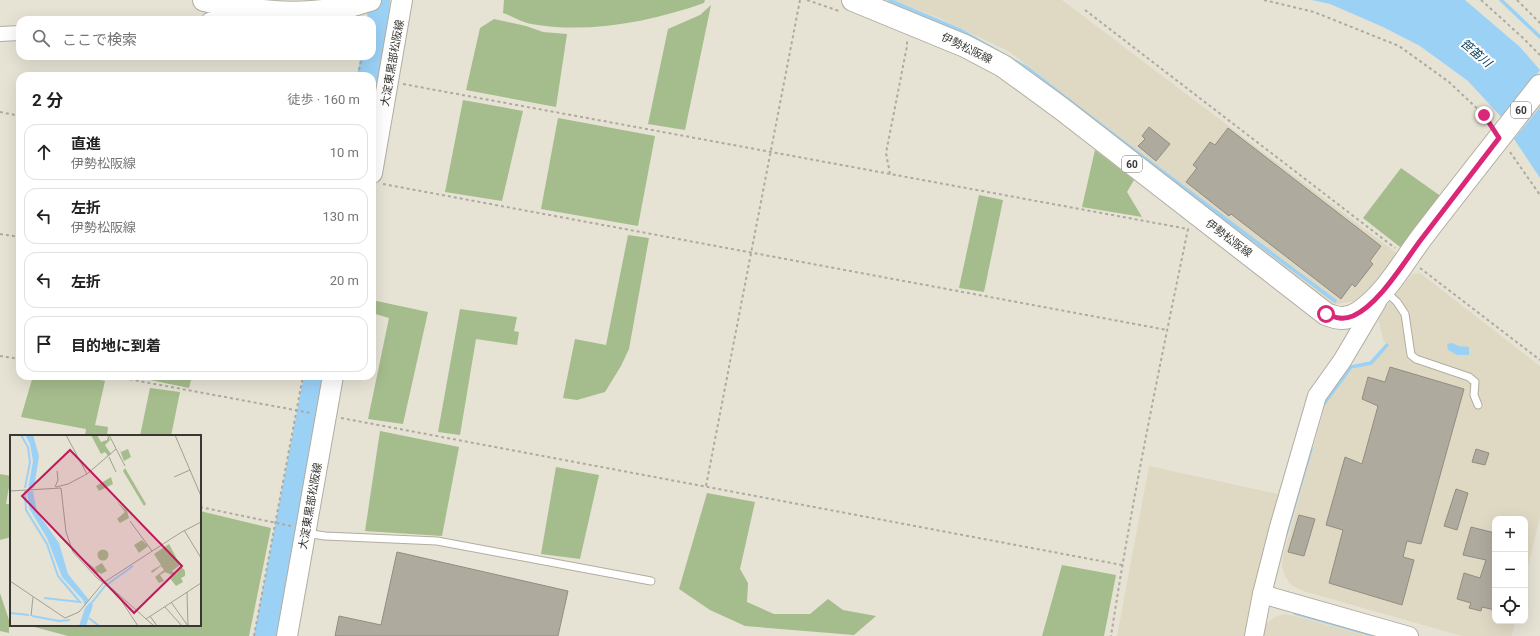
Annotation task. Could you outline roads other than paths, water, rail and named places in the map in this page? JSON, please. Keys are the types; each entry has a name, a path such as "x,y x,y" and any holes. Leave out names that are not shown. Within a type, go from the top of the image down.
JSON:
{"main road":[{"path":"204,0 261,11 308,12 348,7 370,0"},
{"name":"大淀東黒部松阪線","path":"376,178 388,82 402,0"},
{"name":"伊勢松阪線","path":"849,6 965,46 1002,66 1062,108 1326,314 1337,318 1351,317 1364,309 1388,285 1500,136 1540,86"},
{"name":"大淀東黒部松阪線","path":"287,636 300,530 326,415 332,380"}],"street":[{"path":"232,16 261,11"},
{"path":"0,34 16,33"},
{"path":"1254,636 1262,594 1279,527 1317,396 1346,353 1388,285"},
{"path":"1326,314 1338,326 1345,338 1346,353"},
{"path":"1262,594 1409,636"}],"lane":[{"path":"1388,285 1405,314 1411,355 1416,359 1469,377 1475,382 1474,395 1478,405"},
{"path":"300,530 325,536 437,542 651,581"}],"water":[{"name":"笹笛川","path":"1312,0 1465,0 1520,47 1540,70 1503,119 1468,81 1420,46 1383,27 1330,4"},
{"path":"1540,107 1540,178 1514,139"},
{"path":"1452,343 1459,346 1469,347 1469,355 1457,355 1448,350 1447,344"}],"waterway":[{"path":"376,32 379,0"},
{"path":"889,0 960,30 1027,68 1335,301"},
{"path":"1501,0 1540,37"},
{"path":"369,72 371,60"},
{"path":"1323,405 1351,367 1371,363 1387,345"},
{"path":"265,636 314,380"},
{"path":"1286,534 1311,449"},
{"path":"1295,613 1376,636"}]}
